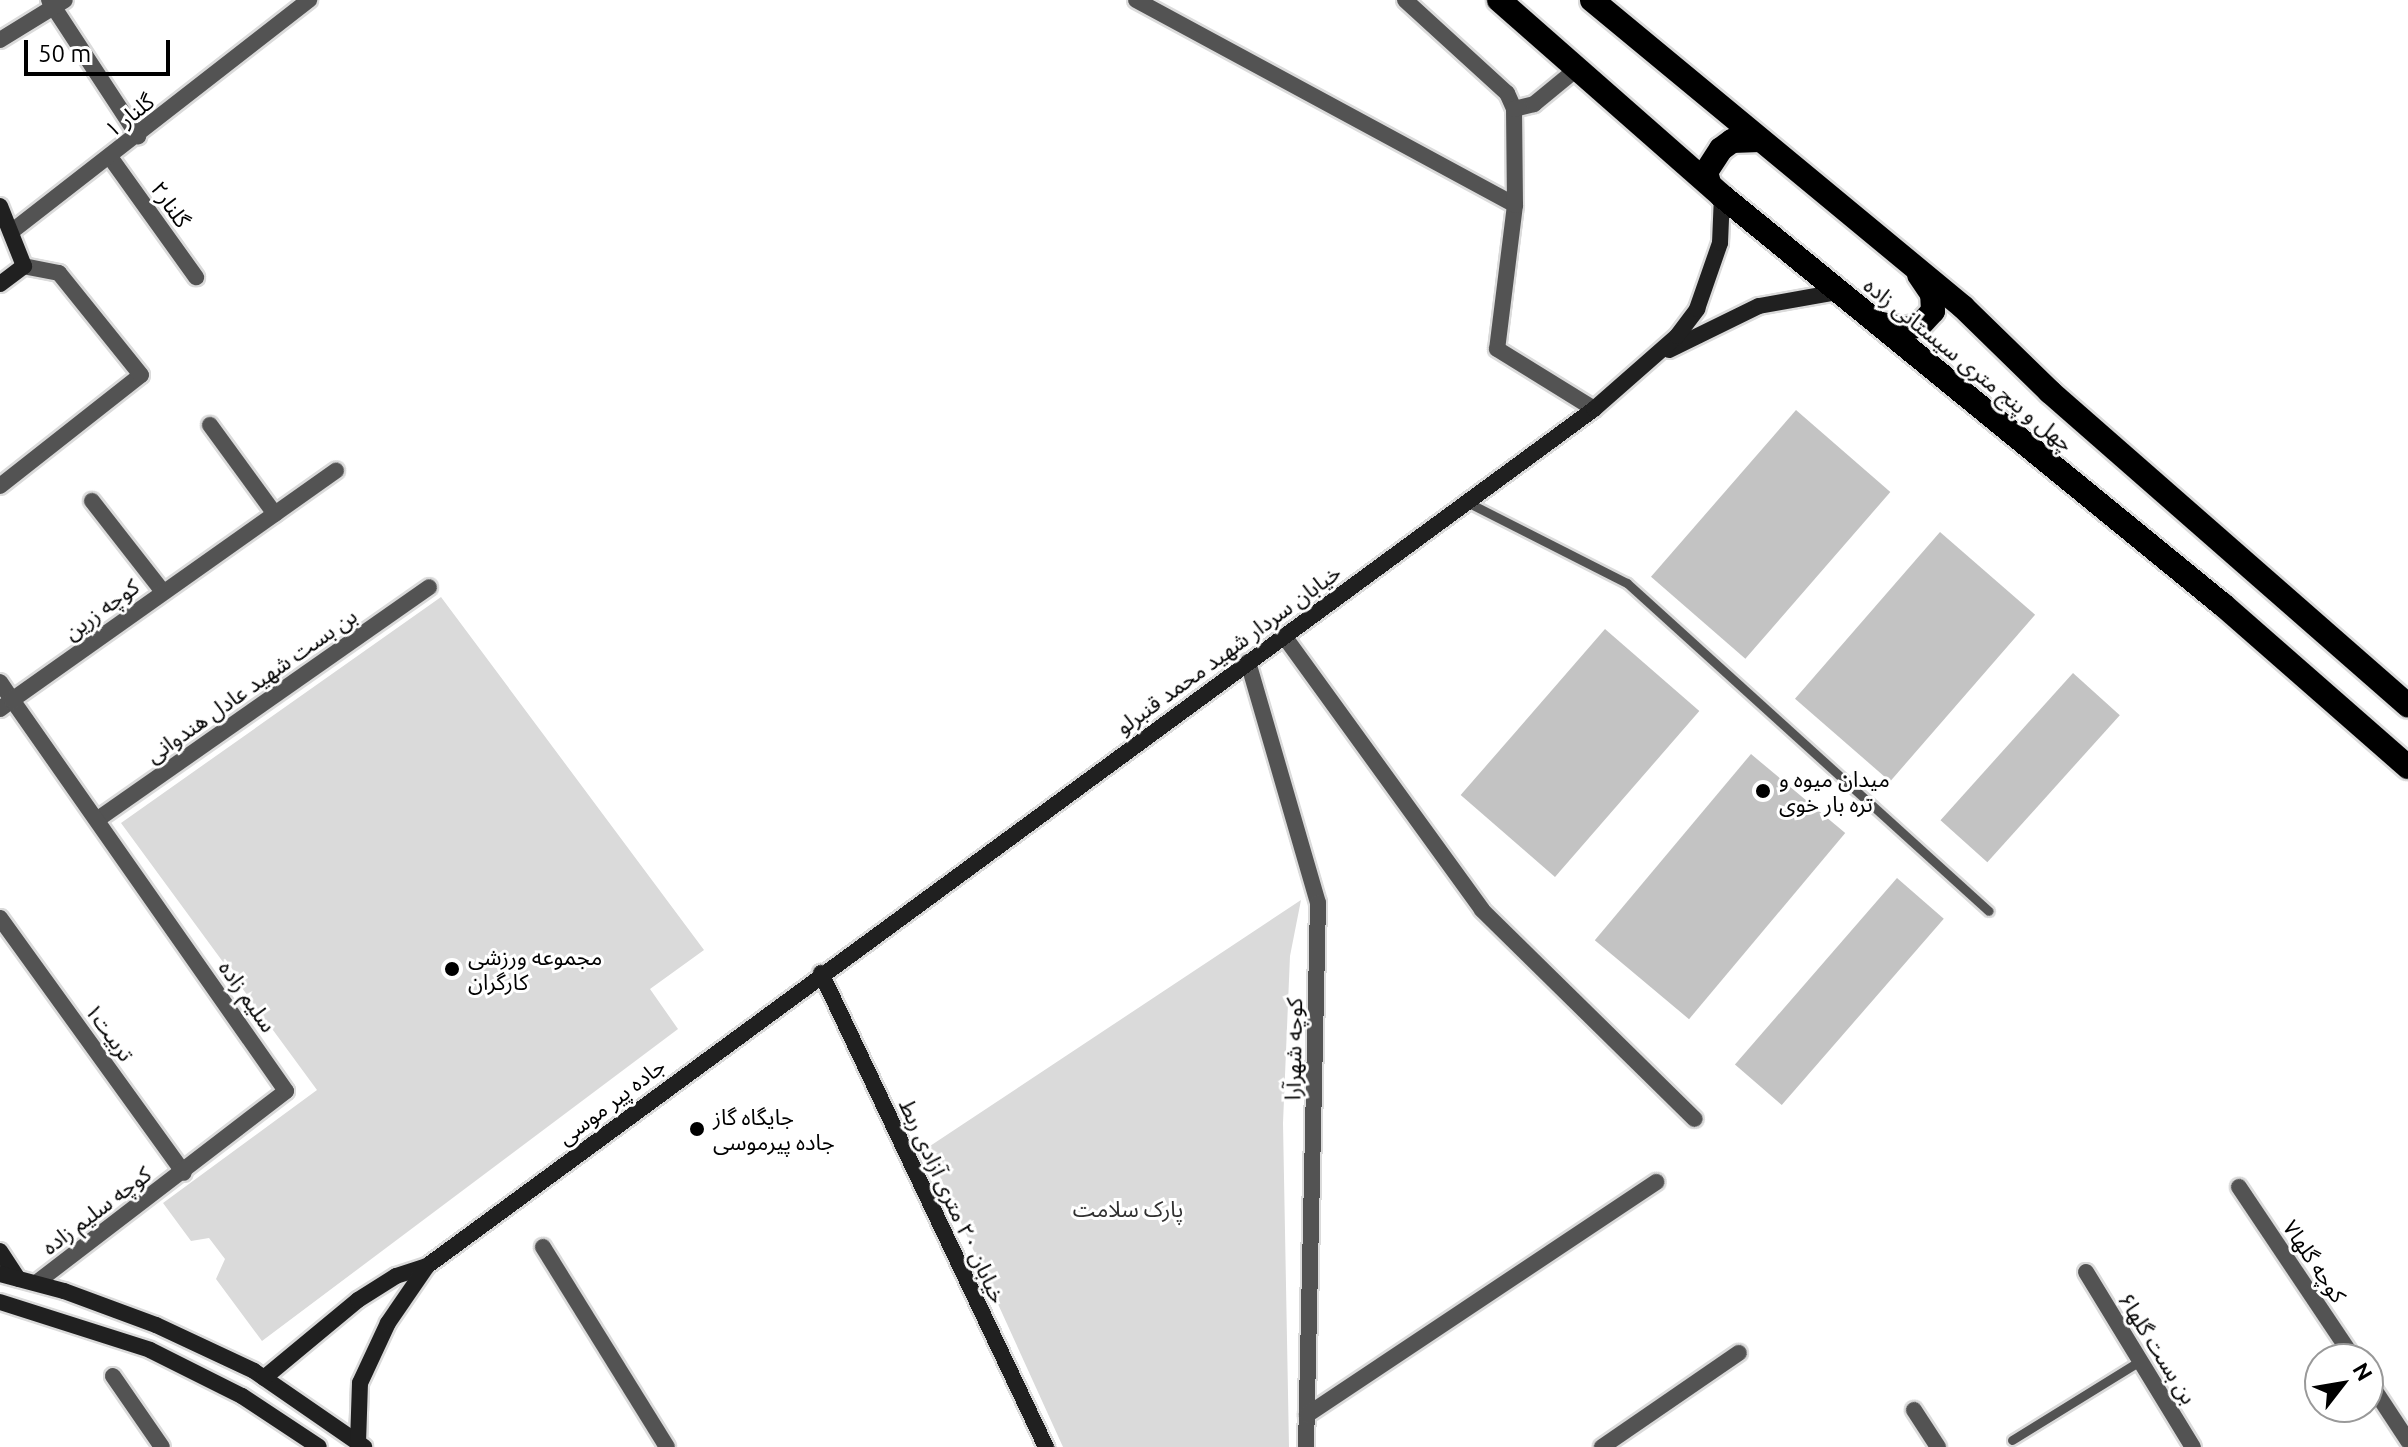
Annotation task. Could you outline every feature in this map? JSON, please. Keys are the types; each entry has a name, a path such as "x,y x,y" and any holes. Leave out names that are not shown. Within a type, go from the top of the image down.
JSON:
{"highway":[{"name":"چهل و پنج متری سیستانی زاده","path":"1499,0 1579,67 1715,190 2223,605 2408,767"},
{"name":"چهل و پنج متری سیستانی زاده","path":"1592,0 1910,264 2408,705"},
{"path":"1715,190 1706,172 1721,149 1732,141 1760,140"},
{"path":"1872,319 1892,329 1906,329 1920,325 1933,311 1932,294 1910,264"}],"main road":[{"path":"1656,355 1697,309 1712,275 1723,223 1715,190"},
{"path":"0,206 24,266 0,284"},
{"path":"1656,355 1759,306 1837,292"},
{"name":"خیابان سردار شهید محمد قنبرلو","path":"821,973 1594,409 1656,355"},
{"name":"جاده پیر موسی","path":"427,1266 821,973"},
{"name":"خیابان ۲۰ متری آزادی ربط","path":"821,973 1046,1447"},
{"path":"0,1251 18,1279"},
{"path":"264,1378 358,1300 396,1276 427,1266"},
{"path":"361,1445 360,1383 388,1323 427,1266"},
{"path":"0,1274 36,1283 156,1325 264,1378 361,1445"},
{"path":"0,1302 150,1350 242,1396 308,1444"}],"street":[{"name":"۱ گلنار","path":"11,232 309,0"},
{"path":"1136,0 1515,205"},
{"path":"1405,0 1476,61 1507,93 1514,109 1515,205 1497,349 1594,409"},
{"path":"0,40 55,3 138,136"},
{"path":"1514,109 1534,104 1579,67"},
{"name":"گلنار۲","path":"110,157 196,277"},
{"path":"0,486 141,375 59,273 24,266"},
{"path":"210,425 275,514"},
{"name":"کوچه زرین","path":"6,704 336,471"},
{"path":"92,501 163,592"},
{"name":"بن بست شهید عادل هندوانی","path":"98,819 429,587"},
{"path":"1284,636 1482,910 1695,1119"},
{"name":"کوچه شهرآرا","path":"1248,662 1318,903 1306,1447"},
{"path":"0,682 6,704 98,819"},
{"name":"سلیم زاده","path":"98,819 286,1091 184,1173"},
{"name":"تربیت۱","path":"0,918 184,1173"},
{"name":"کوچه سلیم زاده","path":"36,1283 184,1173"},
{"path":"1307,1415 1657,1182"},
{"name":"کوچه گلها۷","path":"2239,1187 2343,1343"},
{"path":"543,1247 667,1447"},
{"name":"بن بست گلها۶","path":"2086,1272 2193,1447"},
{"path":"1602,1447 1739,1353"},
{"path":"113,1376 162,1447"},
{"path":"2384,1404 2408,1441"},
{"path":"1914,1410 1938,1447"}],"lane":[{"path":"1467,502 1627,583 1989,911"},
{"path":"2012,1440 2140,1361"}],"green space":[{"name":"مجموعه ورزشی کارگران","path":"441,597 704,950 650,989 678,1029 262,1341 216,1279 225,1259 209,1238 191,1241 163,1203 317,1090 121,823"},
{"name":"پارک سلامت","path":"1301,900 1290,956 1283,1123 1289,1447 1063,1447 927,1148"}],"building":[{"path":"1796,410 1890,492 1745,659 1651,577"},
{"path":"1940,532 2035,615 1890,781 1795,699"},
{"path":"1605,629 1699,711 1555,877 1461,795"},
{"path":"2073,673 2120,715 1987,862 1941,820"},
{"path":"1751,754 1845,833 1689,1019 1595,940"},
{"path":"1897,878 1944,919 1782,1105 1735,1064"}],"place":[{"name":"میدان میوه و تره بار خوی","path":"1763,791"},
{"name":"مجموعه ورزشی کارگران","path":"452,969"},
{"name":"جایگاه گاز جاده پیرموسی","path":"697,1129"}]}
